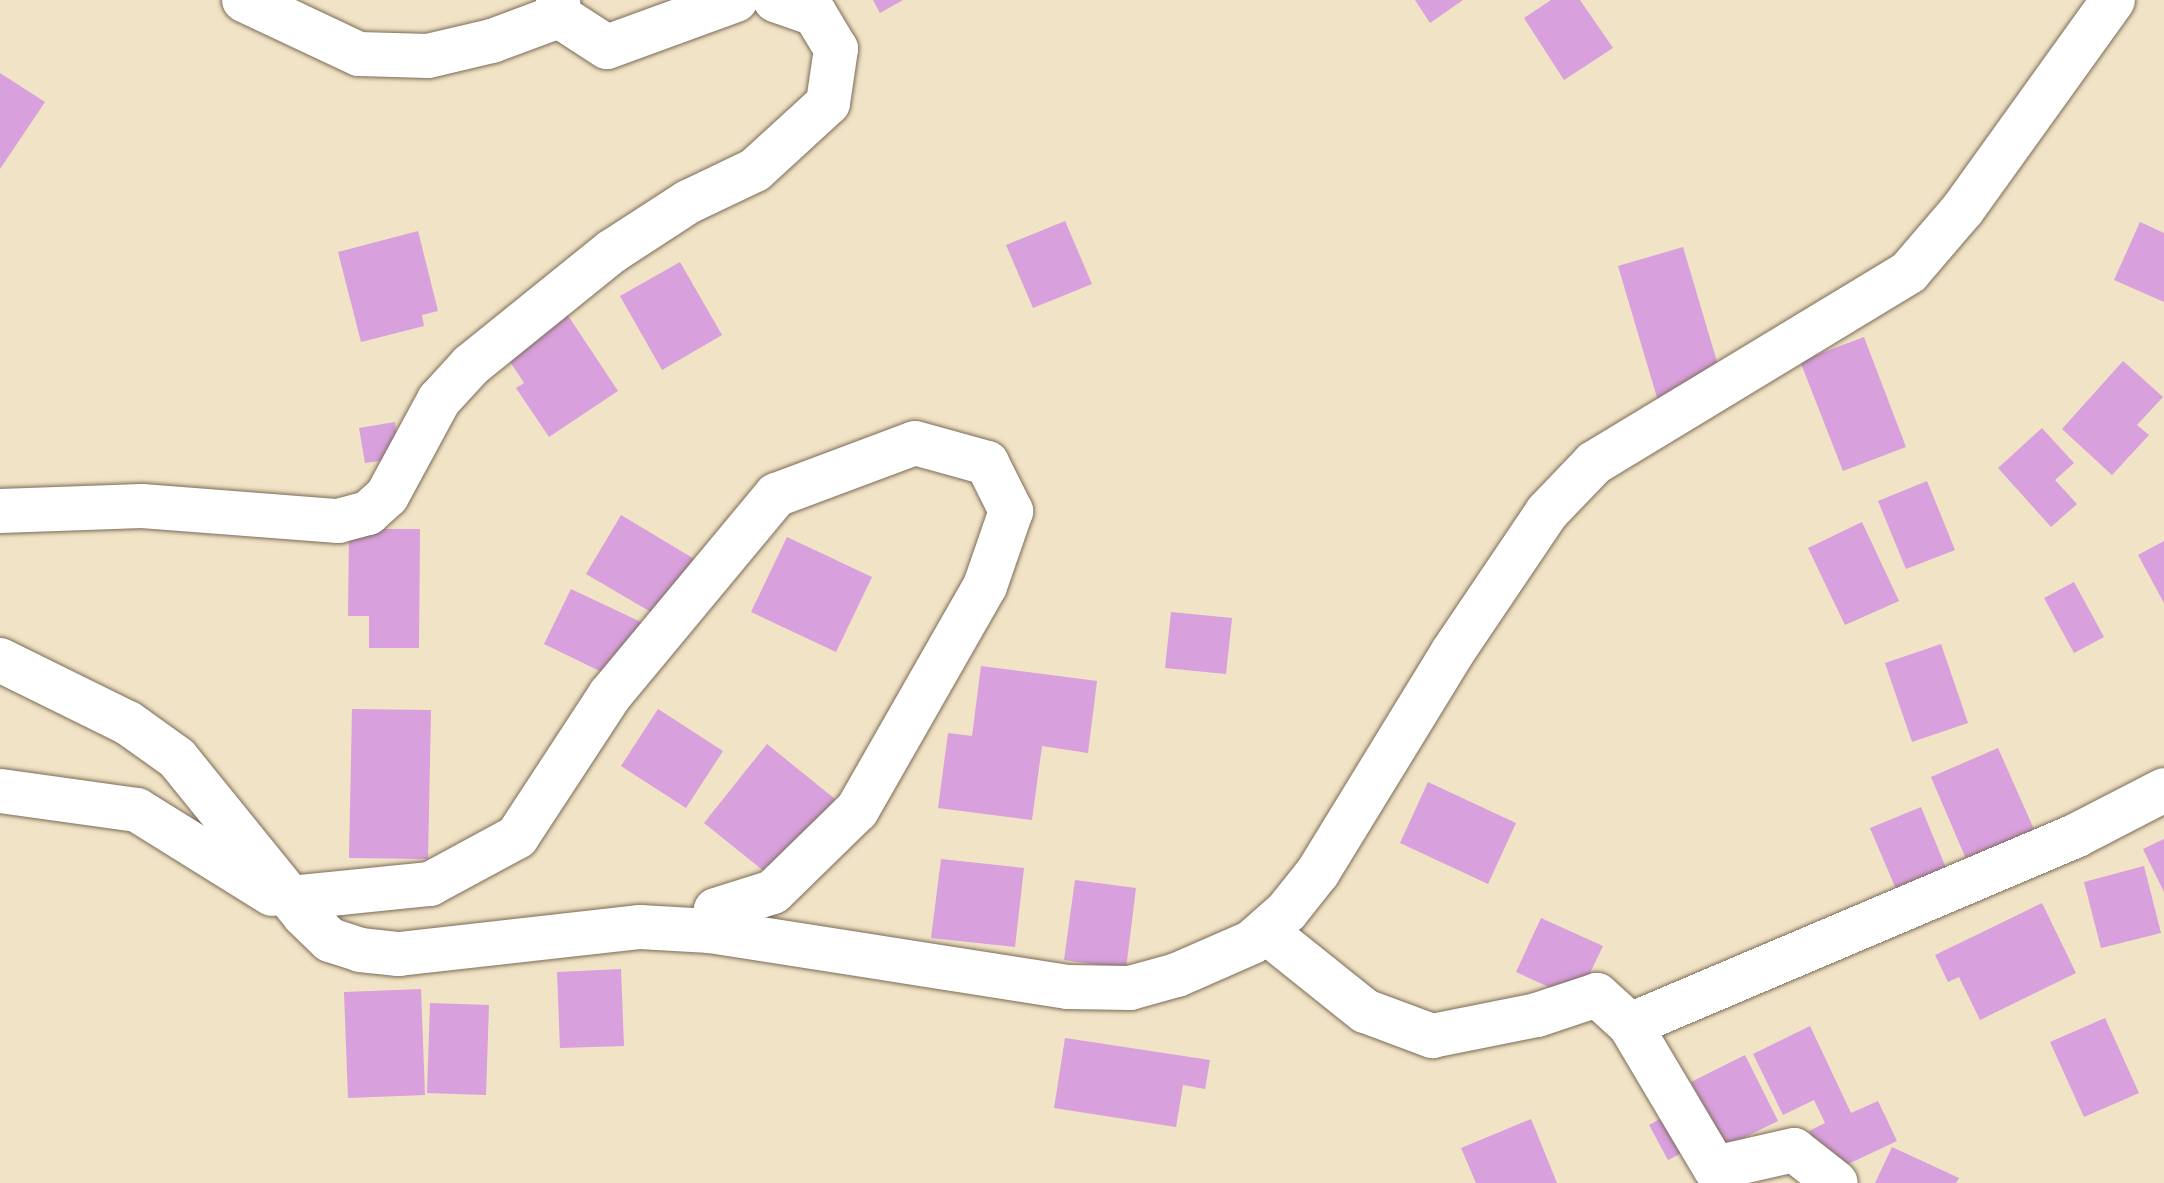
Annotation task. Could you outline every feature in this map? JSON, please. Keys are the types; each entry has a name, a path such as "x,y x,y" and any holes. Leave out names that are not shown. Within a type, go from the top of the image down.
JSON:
{"street":[{"path":"244,0 359,54 428,56 492,41 558,8 607,47 736,0"},
{"path":"0,511 142,506 338,521 368,513 387,496 439,400 471,365 611,252 688,202 755,170 828,103 836,49 815,14 775,0"},
{"path":"0,660 128,723 177,758 297,906 330,940 399,954 588,930 710,931 1068,987 1130,988 1219,961 1265,931 1318,872 1452,653 1547,512 1594,463 1909,272 1963,209 2113,0"},
{"path":"0,791 137,810 297,906 430,884 517,837 610,695 776,495 915,443 987,463 1011,511 985,586 857,810 773,892 716,910 710,931"},
{"path":"1630,1025 2077,835 2164,790"},
{"path":"1265,931 1365,1011 1432,1036 1537,1015 1597,995 1630,1025 1715,1168 1794,1150 1836,1183"}],"building":[{"path":"873,0 903,0 880,13"},
{"path":"1415,0 1463,0 1430,23"},
{"path":"1551,0 1580,0 1613,48 1564,80 1524,18"},
{"path":"0,73 45,102 0,169"},
{"path":"1065,221 1092,284 1033,308 1006,245"},
{"path":"2140,222 2164,233 2164,302 2114,280"},
{"path":"418,231 438,311 422,315 424,326 361,342 338,252"},
{"path":"1683,247 1723,382 1658,401 1618,266"},
{"path":"680,262 722,335 662,370 620,296"},
{"path":"567,314 618,391 549,437 516,388 524,383 505,354"},
{"path":"1864,337 1906,447 1843,471 1800,361"},
{"path":"2123,361 2163,397 2137,425 2149,435 2112,475 2062,429"},
{"path":"395,422 400,458 365,463 359,428"},
{"path":"2042,428 2074,463 2055,480 2077,504 2051,527 1998,468"},
{"path":"1927,481 1955,550 1906,569 1878,501"},
{"path":"621,515 696,560 661,618 586,574"},
{"path":"1862,522 1899,601 1845,625 1808,548"},
{"path":"349,529 420,529 419,648 369,648 369,616 348,616"},
{"path":"787,537 872,577 836,652 751,612"},
{"path":"2164,541 2164,603 2138,555"},
{"path":"2074,582 2104,637 2074,653 2044,598"},
{"path":"571,589 643,623 616,679 544,644"},
{"path":"1171,612 1232,618 1226,674 1165,668"},
{"path":"1941,644 1968,723 1912,742 1885,663"},
{"path":"981,666 1097,681 1088,753 1042,746 1032,820 938,808 948,733 972,736"},
{"path":"352,709 431,710 428,859 349,858"},
{"path":"658,709 723,751 686,808 621,766"},
{"path":"767,744 835,799 771,877 704,823"},
{"path":"1998,748 2037,836 1969,866 1931,777"},
{"path":"1428,782 1516,823 1488,884 1400,843"},
{"path":"1921,807 1951,880 1901,901 1870,828"},
{"path":"2164,839 2164,892 2143,849"},
{"path":"941,859 1024,868 1015,947 931,938"},
{"path":"2144,866 2161,933 2101,948 2084,882"},
{"path":"1075,880 1136,888 1126,969 1064,960"},
{"path":"2042,903 2076,973 1980,1020 1959,977 1948,982 1935,955"},
{"path":"1541,918 1603,946 1577,1000 1516,972"},
{"path":"621,969 624,1046 560,1048 557,972"},
{"path":"421,989 425,1095 348,1098 344,992"},
{"path":"430,1003 489,1005 486,1095 427,1093"},
{"path":"2105,1018 2139,1093 2084,1117 2050,1042"},
{"path":"1810,1026 1851,1113 1878,1101 1897,1141 1829,1173 1809,1131 1825,1123 1814,1100 1783,1115 1753,1054"},
{"path":"1065,1038 1210,1060 1205,1089 1183,1085 1176,1127 1054,1108"},
{"path":"1745,1055 1778,1121 1725,1147 1691,1082"},
{"path":"1669,1114 1688,1150 1668,1160 1649,1125"},
{"path":"1531,1119 1557,1183 1476,1183 1461,1148"},
{"path":"1892,1147 1959,1178 1956,1183 1875,1183"}]}
